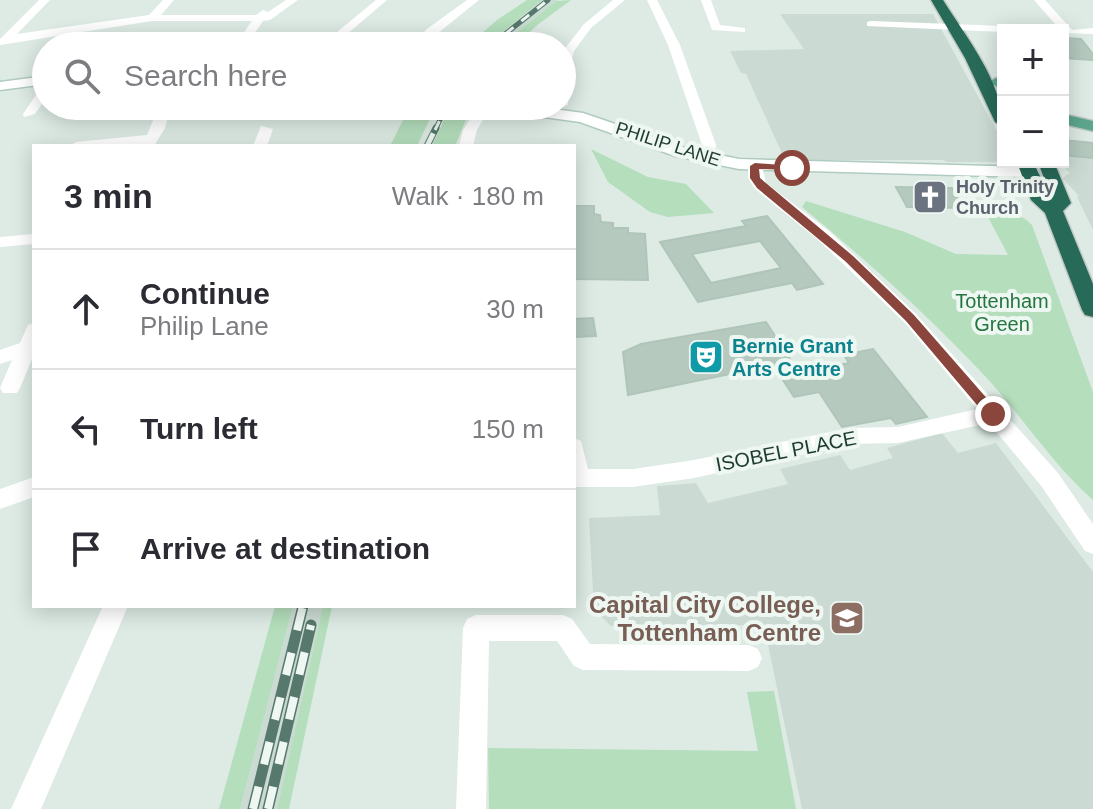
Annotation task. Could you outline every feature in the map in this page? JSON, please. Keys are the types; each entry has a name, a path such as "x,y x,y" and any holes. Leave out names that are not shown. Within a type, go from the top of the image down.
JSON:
{"highway":[{"path":"937,0 997,81"},
{"path":"947,0 997,108"},
{"path":"1028,168 1040,200 1053,210 1093,310"},
{"path":"1048,168 1062,203 1053,210"}],"main road":[{"path":"0,86 32,82"},
{"name":"PHILIP LANE","path":"576,114 708,159 755,166 997,167"}],"street":[{"path":"3,42 45,0"},
{"path":"152,18 169,0"},
{"path":"343,32 382,0"},
{"path":"431,32 474,0"},
{"path":"576,42 601,14 620,0"},
{"path":"652,0 674,45 709,145 708,159"},
{"path":"706,0 716,28 741,30"},
{"path":"1039,0 1062,24"},
{"path":"250,32 271,2 290,2"},
{"path":"65,32 152,18 259,19 266,18 290,2"},
{"path":"871,24 997,28"},
{"path":"1069,31 1093,31"},
{"path":"3,42 32,37"},
{"path":"29,114 32,110"},
{"path":"112,144 148,142 161,120"},
{"path":"466,144 476,120"},
{"path":"261,144 266,129"},
{"path":"755,166 755,178 760,186 823,235 910,318 1050,480 1093,543"},
{"path":"0,242 32,239"},
{"path":"0,357 30,339"},
{"path":"10,388 30,339"},
{"name":"ISOBEL PLACE","path":"576,478 633,478 694,469 850,436 898,435 993,414"},
{"path":"0,499 32,488"},
{"path":"26,809 115,608"},
{"path":"471,809 476,628 563,628 583,657 749,658"}],"shaded area":[{"path":"542,0 557,0 517,32 502,32"},
{"path":"780,14 933,14 997,131 997,162 785,160 746,74 741,73 730,51 804,49"},
{"path":"1069,140 1093,143 1093,230 1079,196 1062,178 1070,173 1065,168 1069,168"},
{"name":"Capital City College, Tottenham Centre","path":"942,433 958,453 996,443 1093,572 1093,809 802,809 764,625 611,626 594,610 589,518 660,515 657,486 696,483 708,503 788,484 780,469 840,455 850,470 893,458 887,448"},
{"path":"292,608 323,608 277,809 240,809"}],"green space":[{"path":"527,0 542,0 502,32 483,32"},
{"path":"571,0 530,32 517,32 556,1"},
{"path":"403,120 429,120 418,144 391,144"},
{"path":"444,120 466,120 456,144 433,144"},
{"path":"591,149 648,177 686,184 714,213 668,217 650,212 608,182"},
{"name":"Tottenham Green","path":"806,201 905,232 956,254 1008,255 988,217 1012,213 1032,225 1093,392 1093,500 1064,471 999,391 963,353 896,288 802,207"},
{"path":"274,608 292,608 240,809 219,809"},
{"path":"323,608 332,608 289,809 277,809"},
{"path":"774,691 796,809 489,809 488,748 758,751 747,692"}],"building":[{"path":"1069,38 1081,39 1093,54 1093,60 1069,58"},
{"path":"1069,141 1093,143 1093,158 1069,156"},
{"name":"Holy Trinity Church","path":"896,187 952,188 964,208 907,207"},
{"path":"576,206 594,206 594,214 600,215 601,222 613,223 613,228 628,228 628,233 645,234 648,280 576,279"},
{"path":"767,216 823,284 797,290 792,283 698,302 660,242 746,226 742,221","holes":["760,241 781,268 711,283 692,254"]},
{"path":"593,318 596,336 576,337 576,319"},
{"path":"766,322 799,373 849,363 844,355 873,349 927,417 896,424 891,418 842,427 819,392 794,397 773,365 628,395 623,352 641,344"}],"railway":[{"path":"508,32 548,0"},
{"path":"428,144 440,120"},
{"path":"253,809 303,608"},
{"path":"268,809 311,625"}],"place":[{"name":"Holy Trinity Church","path":"930,197"},
{"name":"Bernie Grant Arts Centre","path":"706,357"},
{"name":"Capital City College, Tottenham Centre","path":"847,618"}],"route":[{"path":"792,168 755,166 755,178 760,186 823,235 910,318 993,414"}]}
